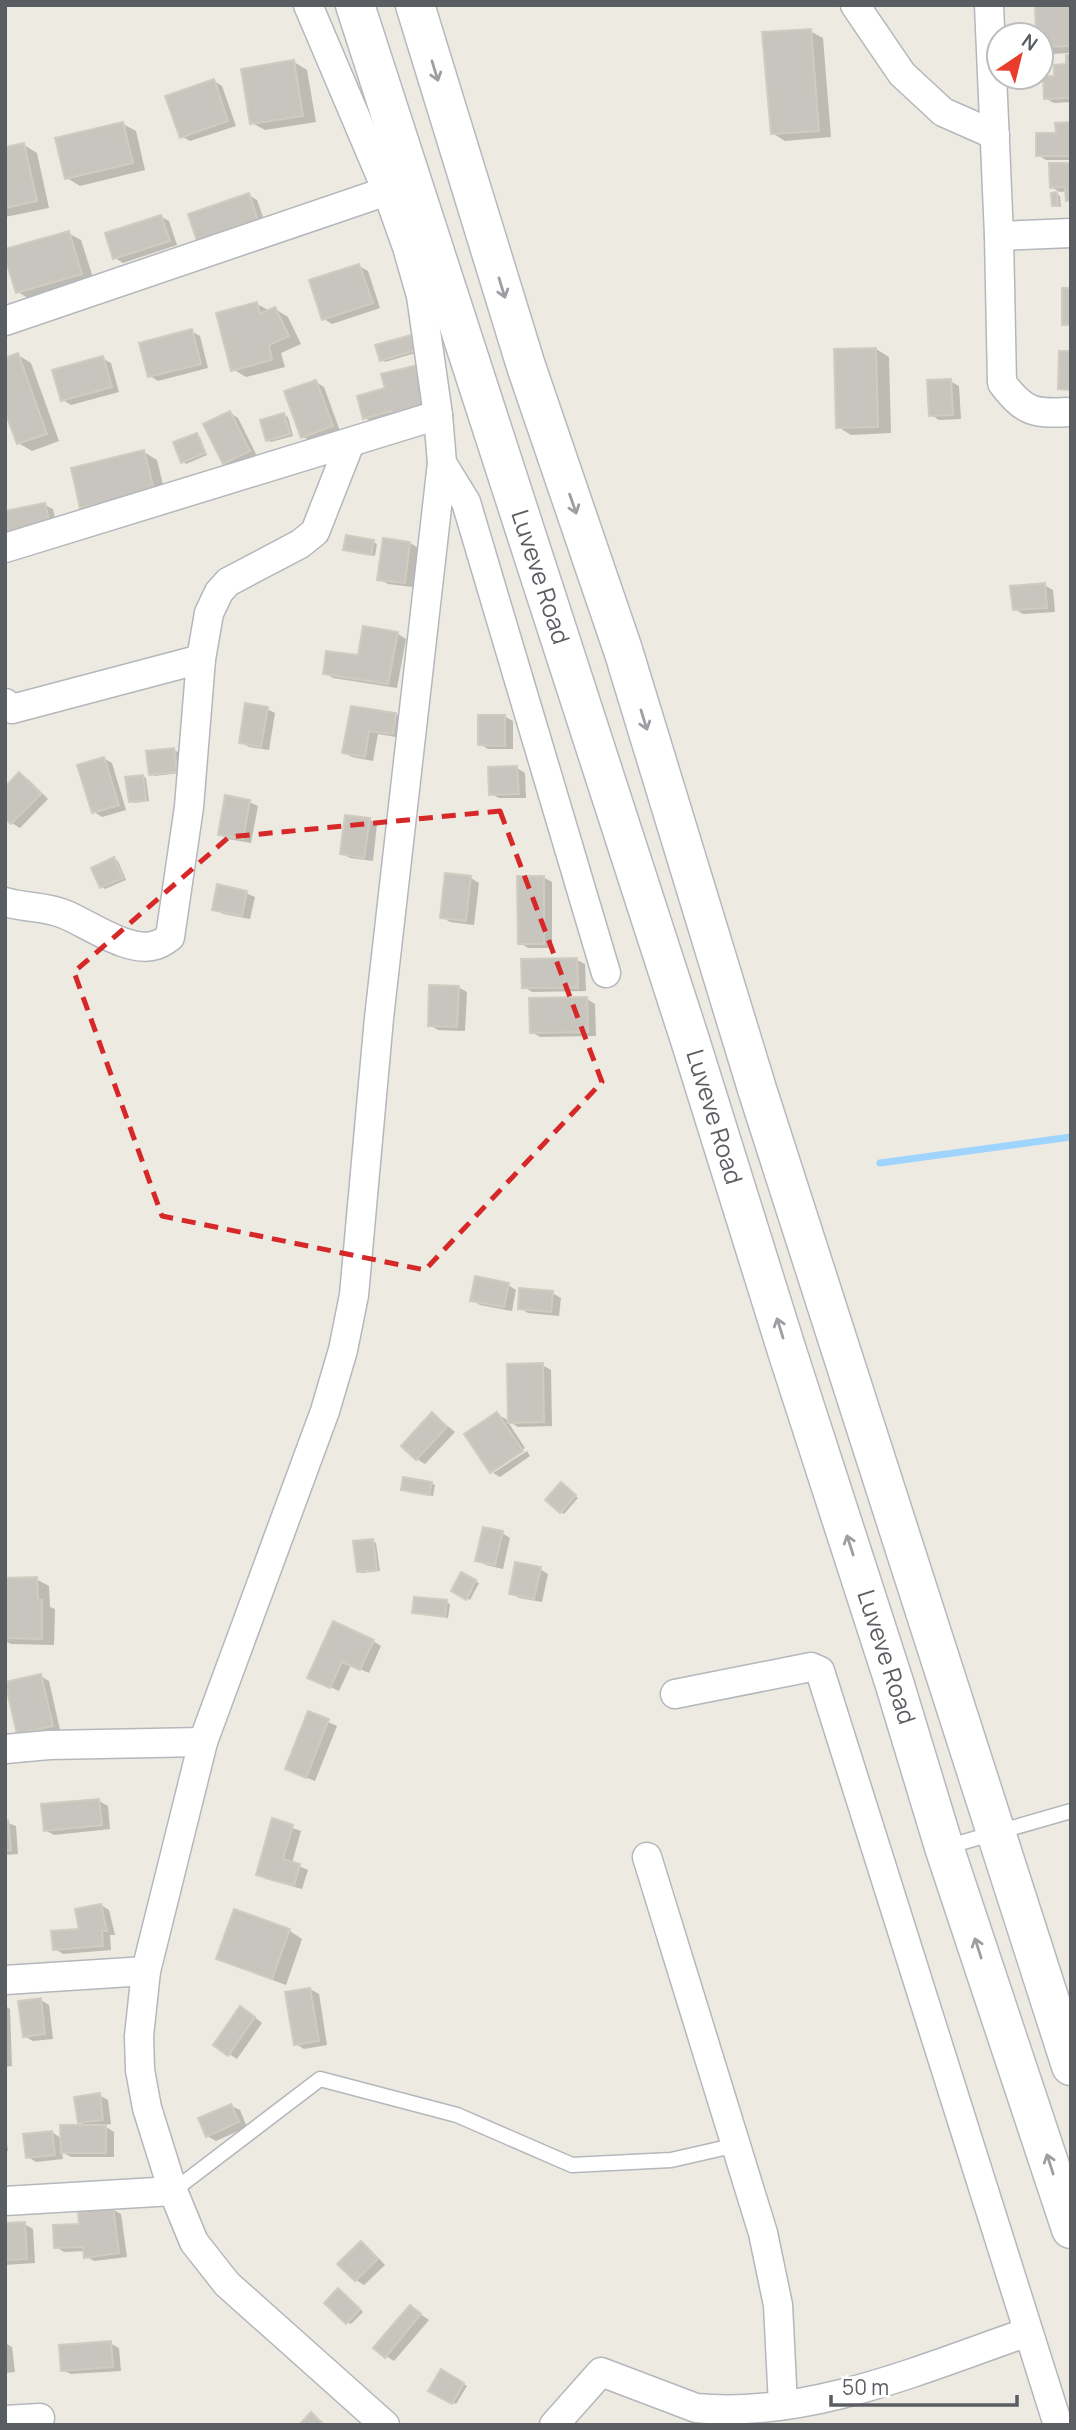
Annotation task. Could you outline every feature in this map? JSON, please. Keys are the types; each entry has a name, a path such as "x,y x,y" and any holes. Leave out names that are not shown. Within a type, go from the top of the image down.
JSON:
{"street":[{"path":"309,5 387,191 421,296 442,463 379,1018 354,1295 340,1360 325,1411 203,1742 146,1971 139,2036 140,2070 146,2108 173,2190 194,2242 227,2284 385,2425"},
{"name":"Luveve Road","path":"355,5 685,1027 944,1847 1071,2229"},
{"name":"Luveve Road","path":"415,5 526,366 623,650 753,1076 1071,2066"},
{"path":"855,5 902,75 943,112 995,135"},
{"path":"989,5 1002,383 1015,400 1030,410 1071,412"},
{"path":"5,321 387,191"},
{"path":"999,236 1071,233"},
{"path":"5,548 438,415"},
{"path":"5,902 63,913 115,939 132,944 156,946 170,937 189,807 201,659 209,613 219,592 228,582 300,544 315,532 350,443"},
{"path":"442,463 466,502 606,973"},
{"path":"7,708 201,659"},
{"path":"674,1694 811,1667 820,1671 1058,2425"},
{"path":"5,1749 49,1745 203,1742"},
{"path":"647,1857 737,2145 774,2280 781,2333 783,2405"},
{"path":"5,1980 146,1971"},
{"path":"5,2202 173,2190"},
{"path":"554,2425 601,2372 696,2408 783,2405 913,2374 1028,2332"},
{"path":"5,2420 40,2418"}],"lane":[{"path":"944,1847 1071,1811"},
{"path":"173,2190 320,2080 457,2115 572,2165 671,2160 737,2145"}],"highlighted area":[{"path":"500,811 602,1082 425,1270 162,1216 74,972 229,837"}],"building":[{"path":"1035,5 1071,5 1071,46 1055,47 1055,21 1036,21"},
{"path":"811,29 819,131 771,134 762,32"},
{"path":"1066,55 1071,55 1071,98 1044,99 1044,91 1055,91 1055,65 1066,64"},
{"path":"294,60 303,116 250,124 241,69"},
{"path":"214,79 228,121 180,138 165,96"},
{"path":"1070,111 1071,156 1036,156 1036,133 1056,133 1055,123 1070,122"},
{"path":"123,122 133,163 65,179 55,138"},
{"path":"24,143 37,201 5,208 5,147"},
{"path":"1049,163 1071,163 1071,201 1066,201 1065,187 1050,188"},
{"path":"1057,192 1058,206 1052,206 1051,193"},
{"path":"249,193 259,224 198,244 188,214"},
{"path":"161,215 170,241 113,259 105,233"},
{"path":"69,231 82,274 16,293 5,258 5,249"},
{"path":"359,264 373,303 322,320 309,280"},
{"path":"1062,288 1071,288 1071,325 1062,325"},
{"path":"257,302 260,314 275,307 289,336 269,345 272,360 231,371 216,313"},
{"path":"192,329 201,364 148,377 139,343"},
{"path":"411,335 416,350 380,361 375,345"},
{"path":"876,348 878,427 836,428 834,349"},
{"path":"1059,351 1071,351 1071,390 1058,389"},
{"path":"18,353 47,434 17,444 5,412 5,358"},
{"path":"103,356 112,387 61,401 52,370"},
{"path":"418,365 429,406 392,416 391,411 363,419 357,396 385,388 381,374"},
{"path":"951,379 953,415 929,416 927,380"},
{"path":"316,380 333,426 301,438 284,391"},
{"path":"230,411 250,451 223,464 203,424"},
{"path":"284,413 290,434 266,441 260,420"},
{"path":"197,433 205,453 181,463 173,442"},
{"path":"144,450 154,490 80,508 71,468"},
{"path":"45,503 51,529 6,538 5,511"},
{"path":"346,535 374,540 371,555 343,550"},
{"path":"383,538 410,542 405,583 377,580"},
{"path":"1045,583 1047,608 1013,610 1010,586"},
{"path":"363,626 398,632 388,684 323,674 326,651 358,655"},
{"path":"245,703 268,707 261,747 239,743"},
{"path":"351,706 396,713 393,734 369,731 365,757 342,753"},
{"path":"478,715 505,715 505,746 478,745"},
{"path":"174,748 177,772 149,775 146,751"},
{"path":"104,757 119,805 92,813 77,765"},
{"path":"517,766 519,794 489,795 488,767"},
{"path":"19,772 41,794 11,824 5,819 5,787"},
{"path":"143,775 146,800 129,802 125,777"},
{"path":"225,795 250,800 243,839 218,835"},
{"path":"345,815 370,818 364,858 340,854"},
{"path":"114,857 123,878 100,888 91,868"},
{"path":"445,873 471,876 466,921 440,918"},
{"path":"517,876 544,876 544,944 518,944"},
{"path":"217,884 247,891 242,916 212,910"},
{"path":"577,958 578,988 522,988 521,959"},
{"path":"429,985 459,986 457,1027 428,1026"},
{"path":"587,997 588,1032 530,1033 529,998"},
{"path":"475,1276 509,1283 504,1307 470,1301"},
{"path":"519,1288 553,1291 551,1312 518,1309"},
{"path":"543,1363 544,1422 508,1423 507,1364"},
{"path":"432,1412 447,1427 416,1460 401,1446"},
{"path":"497,1412 523,1451 490,1473 464,1434"},
{"path":"403,1477 432,1482 429,1495 401,1490"},
{"path":"561,1482 576,1495 560,1513 545,1500"},
{"path":"483,1527 503,1531 495,1565 475,1561"},
{"path":"373,1539 377,1570 357,1572 353,1541"},
{"path":"515,1562 541,1567 534,1599 509,1594"},
{"path":"461,1572 476,1580 466,1600 451,1591"},
{"path":"37,1577 38,1600 42,1600 42,1639 5,1638 5,1578"},
{"path":"414,1597 447,1600 445,1617 412,1613"},
{"path":"333,1621 374,1640 360,1670 342,1662 330,1688 307,1678"},
{"path":"41,1674 53,1726 17,1734 5,1682"},
{"path":"308,1711 329,1719 306,1778 285,1769"},
{"path":"99,1799 102,1825 44,1831 41,1804"},
{"path":"272,1818 293,1825 283,1859 300,1864 294,1886 256,1875"},
{"path":"5,1820 8,1820 11,1850 5,1851"},
{"path":"101,1904 107,1931 102,1931 103,1946 53,1950 51,1931 79,1929 75,1909"},
{"path":"234,1909 290,1929 272,1979 216,1959"},
{"path":"310,1988 319,2041 294,2045 285,1992"},
{"path":"41,1998 45,2034 23,2037 18,2001"},
{"path":"240,2006 255,2017 228,2056 213,2045"},
{"path":"100,2093 103,2120 78,2123 74,2097"},
{"path":"231,2104 239,2122 206,2137 198,2118"},
{"path":"60,2125 106,2125 106,2153 61,2153"},
{"path":"52,2131 55,2155 26,2158 23,2134"},
{"path":"113,2207 119,2253 84,2258 83,2247 54,2248 53,2225 79,2224 78,2212"},
{"path":"25,2222 27,2259 5,2260 5,2223"},
{"path":"361,2241 378,2259 355,2281 337,2264"},
{"path":"338,2288 360,2309 346,2324 324,2303"},
{"path":"410,2305 421,2314 385,2358 373,2348"},
{"path":"111,2341 113,2367 61,2371 59,2345"},
{"path":"441,2369 464,2383 452,2404 428,2391"},
{"path":"311,2412 324,2425 299,2425"}],"waterway":[{"path":"880,1163 1071,1137"}]}
